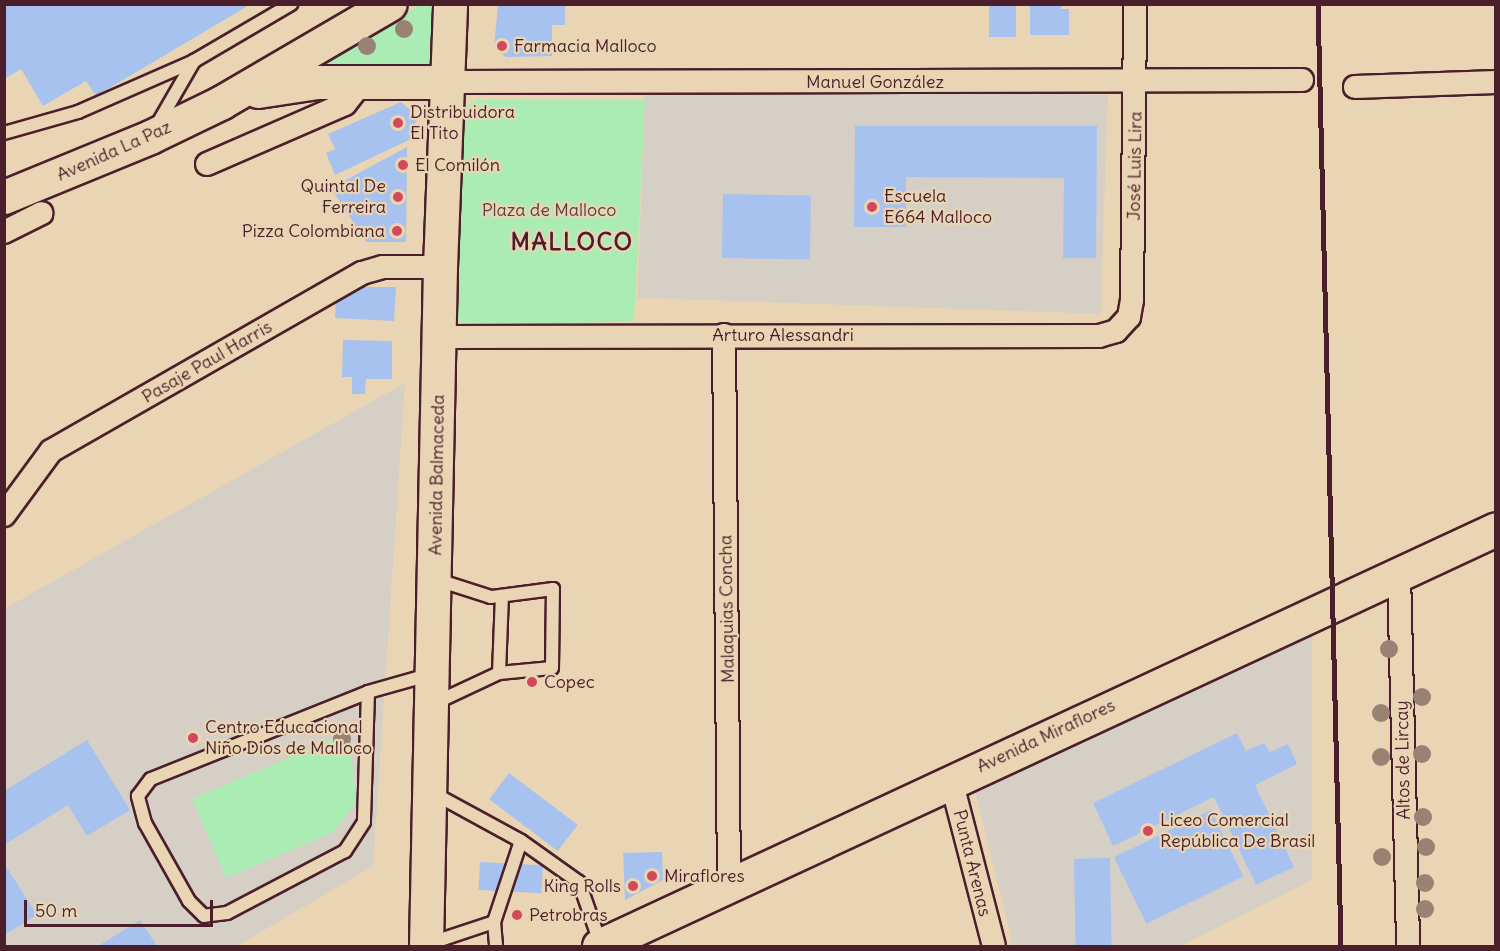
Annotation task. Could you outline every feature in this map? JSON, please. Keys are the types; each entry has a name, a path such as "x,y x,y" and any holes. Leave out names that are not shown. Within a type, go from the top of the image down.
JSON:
{"main road":[{"name":"Avenida La Paz","path":"4,197 150,137 222,102 390,4"},
{"name":"Avenida Balmaceda","path":"426,945 440,267 450,4"},
{"name":"Avenida La Paz","path":"222,102 297,84 364,80 448,82"},
{"name":"Avenida Miraflores","path":"600,946 729,883 1496,529"}],"street":[{"name":"José Luis Lira","path":"1123,325 1132,300 1137,81 1135,4"},
{"path":"207,164 345,104 364,80"},
{"name":"Manuel González","path":"448,82 1302,80"},
{"path":"1355,87 1496,82"},
{"path":"4,232 42,213"},
{"name":"Pasaje Paul Harris","path":"4,515 51,451 362,273 383,267 440,267"},
{"name":"Arturo Alessandri","path":"440,337 1099,336 1123,325"},
{"name":"Malaquias Concha","path":"724,335 729,883"},
{"name":"Altos de Lircay","path":"1399,573 1408,946"},
{"name":"Punta Arenas","path":"951,780 994,946"}],"lane":[{"path":"4,133 78,112 194,61 291,4"},
{"path":"150,137 194,61"},
{"path":"368,692 364,822 345,851 227,913 204,916 189,901 145,823 138,796 151,779 368,692 432,689 474,682 499,674 552,668 553,589 491,597 435,579"},
{"path":"499,674 502,596"},
{"path":"430,791 521,842 579,882 600,946"},
{"path":"496,946 494,922 521,842"},
{"path":"426,945 494,922"}],"shaded area":[{"name":"Escuela E664 Malloco","path":"645,79 1108,95 1100,314 638,298"},
{"name":"Centro Educacional Niño Dios de Malloco","path":"405,383 373,866 237,946 5,946 4,609"},
{"name":"Liceo Comercial República De Brasil","path":"1312,628 1312,880 1181,946 1013,946 973,782"}],"green space":[{"path":"420,5 431,5 432,69 316,68"},
{"name":"Plaza de Malloco","path":"477,100 645,100 634,321 466,327 459,321 455,313 464,107"},
{"path":"349,732 356,803 332,833 226,878 192,799"}],"building":[{"path":"4,4 244,4 246,7 96,96 86,81 43,106 21,69 4,79"},
{"path":"498,4 565,4 565,25 552,25 552,56 506,57 494,48"},
{"path":"989,4 1016,4 1016,37 989,37"},
{"path":"1030,4 1061,4 1061,9 1069,9 1069,35 1030,35"},
{"path":"401,102 416,115 415,132 409,140 335,175 326,153 335,149 328,134"},
{"path":"855,126 1097,126 1096,258 1063,258 1064,178 906,177 906,227 854,227"},
{"path":"407,147 406,242 366,242 331,188"},
{"path":"723,194 811,196 810,260 722,258"},
{"path":"347,287 396,287 394,321 335,318 336,294"},
{"path":"343,340 392,341 392,379 366,379 365,394 352,394 352,377 342,377"},
{"path":"1237,733 1246,751 1264,743 1270,752 1288,744 1297,764 1255,785 1294,867 1256,885 1214,797 1113,846 1093,803"},
{"path":"87,740 130,810 87,836 68,805 4,845 4,791"},
{"path":"509,773 578,825 558,851 489,799"},
{"path":"1211,810 1243,877 1146,924 1114,857"},
{"path":"662,852 663,880 625,900 623,853"},
{"path":"1110,858 1112,946 1076,946 1074,859"},
{"path":"480,862 543,865 541,893 479,890"},
{"path":"4,863 37,915 4,935"},
{"path":"140,920 157,946 98,946"}],"railway":[{"path":"1318,4 1341,946"}],"place":[{"name":"Farmacia Malloco","path":"502,46"},
{"name":"Distribuidora El Tito","path":"398,123"},
{"name":"El Comilón","path":"403,165"},
{"name":"Quintal De Ferreira","path":"398,197"},
{"name":"Escuela E664 Malloco","path":"872,207"},
{"name":"Pizza Colombiana","path":"397,231"},
{"name":"Copec","path":"532,682"},
{"name":"Centro Educacional Niño Dios de Malloco","path":"193,738"},
{"name":"Liceo Comercial República De Brasil","path":"1148,831"},
{"name":"Miraflores","path":"652,876"},
{"name":"King Rolls","path":"633,886"},
{"name":"Petrobras","path":"517,915"}],"district":[{"name":"MALLOCO","path":"572,242"}]}
